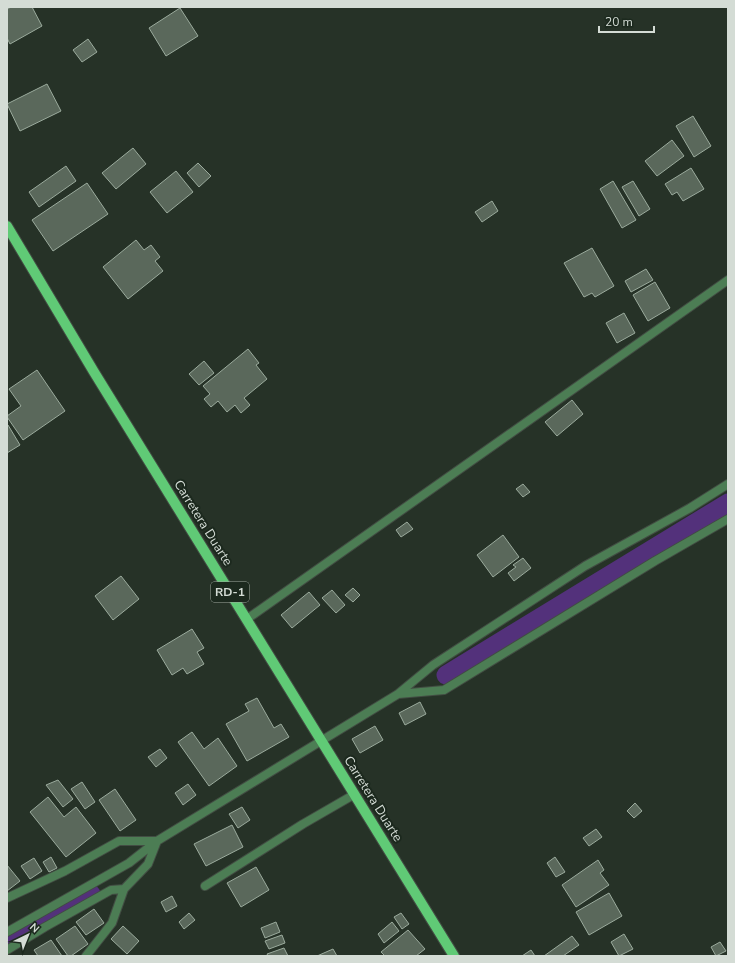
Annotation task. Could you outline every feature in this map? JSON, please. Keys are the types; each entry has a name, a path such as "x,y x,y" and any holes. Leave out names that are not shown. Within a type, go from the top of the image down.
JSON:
{"main road":[{"name":"Carretera Duarte","path":"7,226 94,372 454,956"}],"street":[{"path":"247,619 728,280"},
{"path":"7,932 129,864 157,841 398,694 434,665 585,566 690,508 728,484"},
{"path":"398,694 444,690 655,561 728,519"},
{"path":"205,886 303,824 355,794"},
{"path":"86,956 112,923 124,889 148,864 157,841"},
{"path":"7,898 65,871 118,842 157,841"},
{"path":"7,950 111,890 124,889"}],"building":[{"path":"11,7 32,7 42,26 10,44 7,38 7,9"},
{"path":"180,8 198,36 166,56 149,28"},
{"path":"88,39 97,52 82,62 73,50"},
{"path":"47,84 61,111 20,131 7,104"},
{"path":"693,116 711,146 694,157 676,126"},
{"path":"672,140 684,156 657,176 645,161"},
{"path":"133,148 146,164 116,189 102,173"},
{"path":"198,163 211,176 199,187 187,173"},
{"path":"66,166 76,181 39,207 29,192"},
{"path":"691,168 704,189 683,201 677,192 672,195 665,184"},
{"path":"176,171 193,192 167,213 150,192"},
{"path":"613,181 636,220 622,228 600,189"},
{"path":"633,181 650,209 639,216 622,187"},
{"path":"87,183 108,214 53,251 32,220"},
{"path":"492,201 498,211 482,222 475,212"},
{"path":"136,240 144,250 151,245 160,257 155,261 163,271 128,299 103,267"},
{"path":"592,248 614,286 595,297 592,293 584,297 564,263"},
{"path":"646,269 653,280 631,292 625,281"},
{"path":"655,282 670,308 648,321 633,295"},
{"path":"624,313 635,333 617,343 606,323"},
{"path":"248,349 259,363 256,365 267,379 244,398 250,405 241,413 235,405 227,412 218,401 211,407 204,399 210,394 203,386"},
{"path":"204,361 214,373 199,385 189,374"},
{"path":"37,370 65,411 23,440 7,417 21,406 9,389"},
{"path":"572,400 583,414 557,436 545,422"},
{"path":"8,425 20,445 7,453 7,426"},
{"path":"523,484 530,492 523,497 516,489"},
{"path":"407,522 413,529 401,537 396,530"},
{"path":"503,535 519,557 493,577 477,555"},
{"path":"523,558 531,568 514,581 508,573 516,567 513,565"},
{"path":"121,576 139,599 113,620 95,596"},
{"path":"353,588 360,595 353,602 345,595"},
{"path":"332,590 345,605 336,613 322,598"},
{"path":"309,592 320,605 292,628 281,615"},
{"path":"192,629 204,648 197,652 204,664 187,674 183,668 172,675 157,650"},
{"path":"257,698 274,728 281,724 289,737 247,761 226,724 249,711 245,704"},
{"path":"420,702 426,714 405,725 399,713"},
{"path":"375,726 383,740 360,753 352,739"},
{"path":"192,732 204,749 218,738 237,766 209,786 178,742"},
{"path":"160,749 167,758 156,767 148,757"},
{"path":"58,780 73,799 63,807 46,785"},
{"path":"82,782 95,802 85,809 71,789"},
{"path":"188,784 196,795 183,805 175,793"},
{"path":"115,789 136,820 120,831 99,800"},
{"path":"48,797 64,817 76,807 96,833 66,857 30,812"},
{"path":"635,803 642,811 634,818 627,811"},
{"path":"242,807 250,820 238,828 229,814"},
{"path":"232,825 243,847 206,866 194,844"},
{"path":"596,829 602,837 589,846 583,838"},
{"path":"51,857 57,868 49,872 43,862"},
{"path":"555,857 565,872 556,877 547,863"},
{"path":"34,858 42,871 30,879 21,866"},
{"path":"598,860 604,870 600,873 609,885 576,907 562,885"},
{"path":"7,865 20,881 7,891"},
{"path":"256,867 269,890 241,907 227,883"},
{"path":"609,893 622,916 589,935 576,912"},
{"path":"172,896 177,906 166,912 161,902"},
{"path":"94,909 104,923 86,935 76,922"},
{"path":"189,913 195,920 184,929 179,922"},
{"path":"401,913 409,924 402,929 394,917"},
{"path":"276,922 280,932 265,938 261,928"},
{"path":"392,922 399,931 384,943 378,934"},
{"path":"75,926 88,944 71,956 68,956 56,939"},
{"path":"123,926 139,941 127,954 111,939"},
{"path":"408,930 425,949 416,956 385,956 381,952"},
{"path":"624,934 633,949 619,956 611,942"},
{"path":"282,935 285,943 269,949 265,941"},
{"path":"572,936 579,945 563,956 544,956"},
{"path":"51,940 62,956 38,956 34,950"},
{"path":"720,942 726,951 716,956 711,947"},
{"path":"284,948 288,956 268,956 267,954"},
{"path":"333,949 337,956 317,956"},
{"path":"531,950 535,956 522,956"}],"waterway":[{"path":"446,675 728,503"},
{"path":"7,943 91,894"}]}
